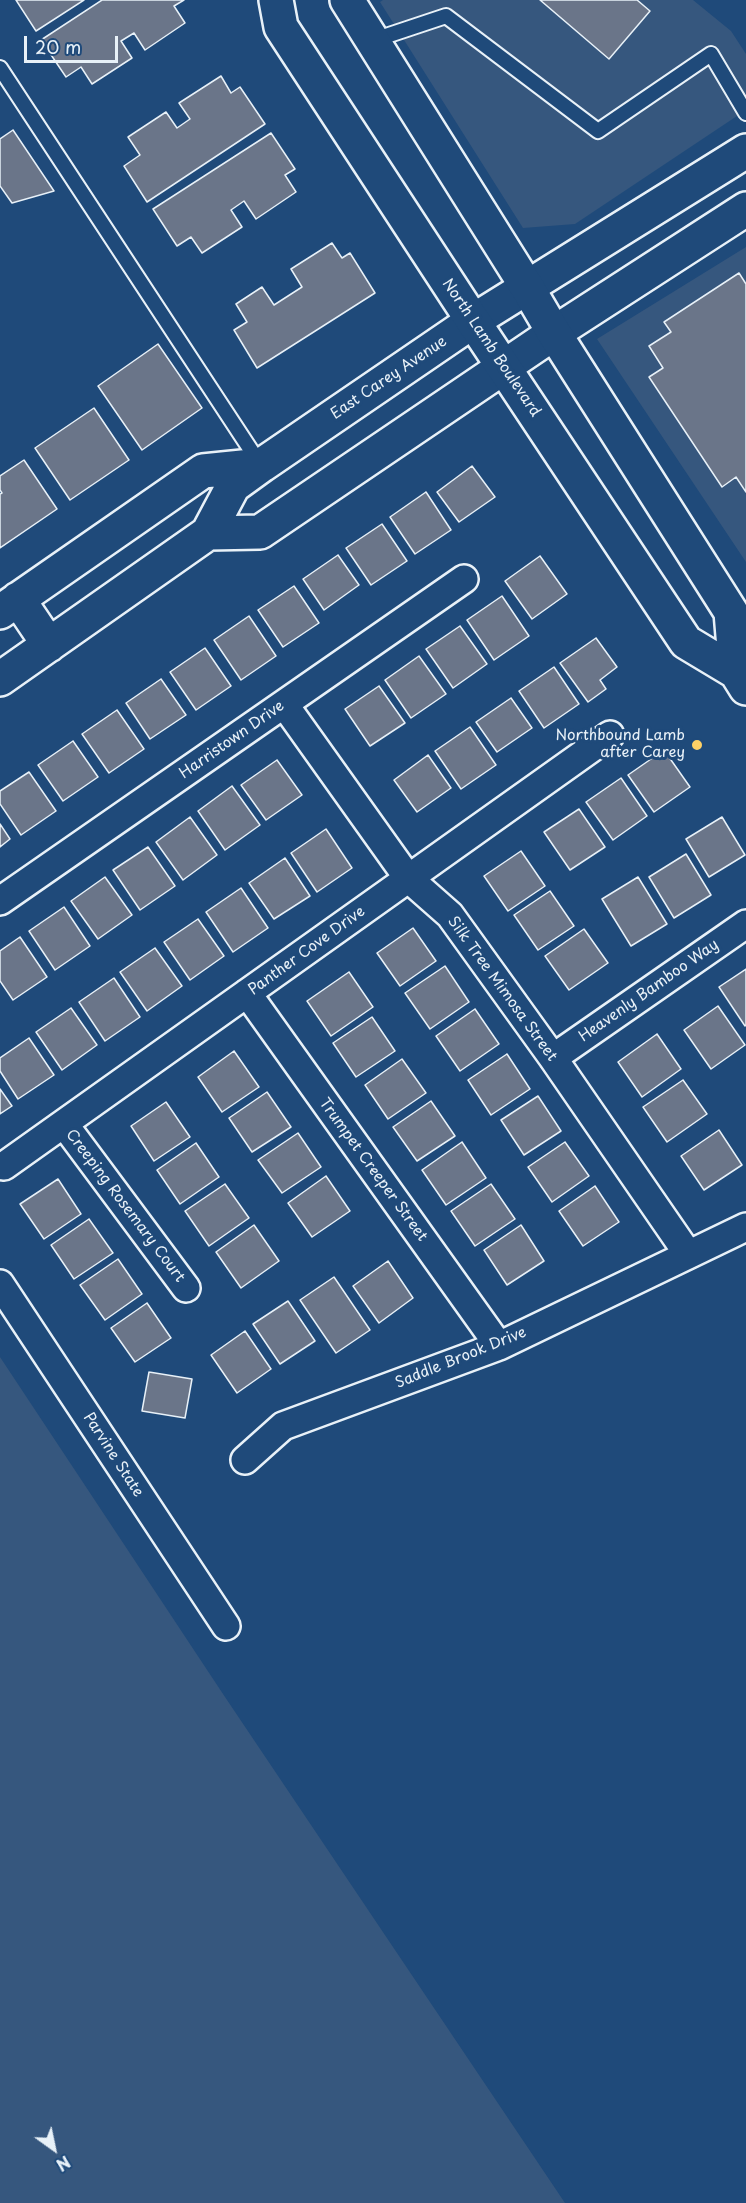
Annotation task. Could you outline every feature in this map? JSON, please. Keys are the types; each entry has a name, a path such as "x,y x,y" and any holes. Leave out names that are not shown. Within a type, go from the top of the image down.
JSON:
{"main road":[{"name":"North Lamb Boulevard","path":"276,0 280,27 686,642 741,680"},
{"name":"North Lamb Boulevard","path":"348,0 554,333 731,612 741,680"},
{"name":"East Carey Avenue","path":"0,680 208,533 233,486 262,465 472,321 746,151"},
{"path":"208,533 260,532 554,333 746,208"},
{"path":"49,645 9,605 203,471 262,465"}],"street":[{"name":"Harristown Drive","path":"0,901 464,579"},
{"name":"Silk Tree Mimosa Street","path":"284,704 408,879 450,915 553,1058 688,1254"},
{"name":"Panther Cove Drive","path":"4,1166 610,735"},
{"name":"Heavenly Bamboo Way","path":"553,1058 746,924"},
{"name":"Trumpet Creeper Street","path":"247,993 499,1346"},
{"name":"Creeping Rosemary Court","path":"64,1124 186,1288"},
{"name":"Saddle Brook Drive","path":"245,1460 283,1426 499,1346 746,1227"},
{"name":"Parvine State","path":"0,1284 226,1626"}],"lane":[{"path":"374,40 446,16 598,131 711,54 746,113"},
{"path":"0,68 262,465"}],"shaded area":[{"path":"383,0 693,0 731,31 746,54 746,110 575,224 523,228 380,2"},
{"path":"746,247 746,562 597,339"},
{"path":"0,1357 225,1697 565,2203 0,2203"}],"building":[{"path":"16,0 84,0 36,31"},
{"path":"102,0 184,0 174,6 185,23 145,50 134,33 121,41 132,58 92,84 81,67 66,77 41,40"},
{"path":"540,0 637,0 650,11 609,59"},
{"path":"221,76 231,93 240,87 265,124 147,202 124,166 140,155 128,137 166,112 177,128 190,119 179,103"},
{"path":"13,130 54,191 12,203 0,186 0,139"},
{"path":"271,133 295,169 285,175 296,192 256,219 244,201 231,210 242,227 202,253 191,237 177,246 153,209"},
{"path":"332,243 342,258 350,253 375,293 257,368 234,330 247,322 236,304 262,287 274,305 302,287 291,269"},
{"path":"739,273 746,284 746,492 736,477 722,487 649,377 663,368 649,346 671,332 664,322"},
{"path":"158,344 202,408 142,450 98,386"},
{"path":"94,408 129,460 70,500 35,448"},
{"path":"24,460 57,509 0,548 0,494 2,493 0,476"},
{"path":"472,466 495,497 459,522 437,492"},
{"path":"426,492 451,530 415,554 390,517"},
{"path":"382,524 407,561 371,585 346,548"},
{"path":"338,555 359,585 324,610 303,579"},
{"path":"540,556 567,594 532,619 505,581"},
{"path":"294,586 319,623 283,647 258,610"},
{"path":"502,596 529,636 494,660 467,620"},
{"path":"249,616 276,656 241,680 214,640"},
{"path":"460,626 487,664 453,688 426,649"},
{"path":"596,638 617,667 600,680 606,689 588,702 560,663"},
{"path":"205,648 231,686 196,710 170,672"},
{"path":"419,656 446,694 411,718 385,680"},
{"path":"554,667 579,704 544,728 519,691"},
{"path":"161,679 186,715 150,739 126,703"},
{"path":"379,686 405,723 370,746 345,709"},
{"path":"511,698 532,728 497,752 476,722"},
{"path":"117,710 144,749 109,773 82,734"},
{"path":"470,727 496,765 461,789 435,751"},
{"path":"73,741 98,777 63,801 38,765"},
{"path":"664,750 690,787 654,812 628,775"},
{"path":"428,755 451,788 417,812 394,780"},
{"path":"277,760 302,795 266,820 241,785"},
{"path":"29,772 56,811 21,835 0,804 0,791"},
{"path":"621,778 647,816 613,840 586,802"},
{"path":"232,786 260,825 225,850 198,811"},
{"path":"579,809 605,847 570,870 544,832"},
{"path":"190,817 217,855 183,880 156,842"},
{"path":"722,817 745,855 709,877 686,839"},
{"path":"0,824 10,839 0,847"},
{"path":"326,829 352,868 317,892 291,853"},
{"path":"148,847 175,886 140,910 113,870"},
{"path":"521,851 545,886 508,911 484,876"},
{"path":"686,854 711,895 674,918 649,877"},
{"path":"285,858 310,896 274,919 249,883"},
{"path":"105,877 132,915 98,939 71,901"},
{"path":"638,877 667,924 631,946 602,899"},
{"path":"241,888 268,928 233,952 206,912"},
{"path":"550,891 574,926 538,950 514,915"},
{"path":"64,907 90,946 55,970 29,931"},
{"path":"198,919 224,956 190,980 164,942"},
{"path":"413,928 436,961 400,986 377,953"},
{"path":"584,929 608,963 569,990 545,956"},
{"path":"20,937 47,977 13,1000 0,981 0,951"},
{"path":"155,948 182,986 147,1011 120,972"},
{"path":"445,966 469,1002 430,1029 405,993"},
{"path":"746,969 746,1025 745,1026 719,987"},
{"path":"349,972 373,1007 331,1036 307,1001"},
{"path":"114,978 140,1017 105,1041 79,1002"},
{"path":"718,1006 745,1045 711,1069 684,1030"},
{"path":"71,1008 97,1045 62,1070 36,1032"},
{"path":"475,1009 499,1044 460,1071 436,1036"},
{"path":"372,1017 395,1051 356,1077 333,1043"},
{"path":"657,1034 681,1069 642,1097 618,1062"},
{"path":"29,1038 54,1075 18,1099 0,1071 0,1058"},
{"path":"234,1051 259,1087 222,1112 198,1077"},
{"path":"507,1054 530,1089 491,1115 468,1080"},
{"path":"402,1059 426,1093 388,1119 365,1085"},
{"path":"683,1080 707,1114 667,1142 643,1107"},
{"path":"0,1089 12,1106 0,1114"},
{"path":"267,1092 291,1127 252,1152 229,1118"},
{"path":"538,1096 561,1131 524,1155 501,1120"},
{"path":"431,1101 455,1136 417,1161 393,1127"},
{"path":"166,1102 190,1137 154,1161 131,1126"},
{"path":"719,1130 742,1165 704,1190 681,1156"},
{"path":"298,1133 321,1167 282,1193 258,1160"},
{"path":"462,1142 486,1178 446,1205 422,1170"},
{"path":"565,1142 589,1176 552,1202 528,1167"},
{"path":"196,1143 219,1177 180,1204 157,1170"},
{"path":"326,1176 350,1211 312,1237 288,1203"},
{"path":"58,1179 81,1214 44,1239 20,1204"},
{"path":"225,1184 249,1218 209,1246 185,1211"},
{"path":"491,1184 515,1219 475,1246 451,1211"},
{"path":"595,1186 619,1222 583,1246 559,1211"},
{"path":"89,1219 113,1253 74,1279 51,1245"},
{"path":"254,1225 279,1261 241,1288 216,1252"},
{"path":"521,1225 544,1261 507,1285 484,1250"},
{"path":"118,1259 142,1294 105,1320 80,1285"},
{"path":"388,1261 413,1298 379,1323 353,1286"},
{"path":"334,1277 370,1330 336,1353 300,1300"},
{"path":"288,1301 315,1341 280,1364 253,1324"},
{"path":"147,1303 171,1338 135,1362 111,1328"},
{"path":"245,1331 271,1369 237,1393 211,1355"},
{"path":"149,1372 192,1379 185,1418 142,1411"}],"place":[{"name":"Northbound Lamb after Carey","path":"697,745"}]}
